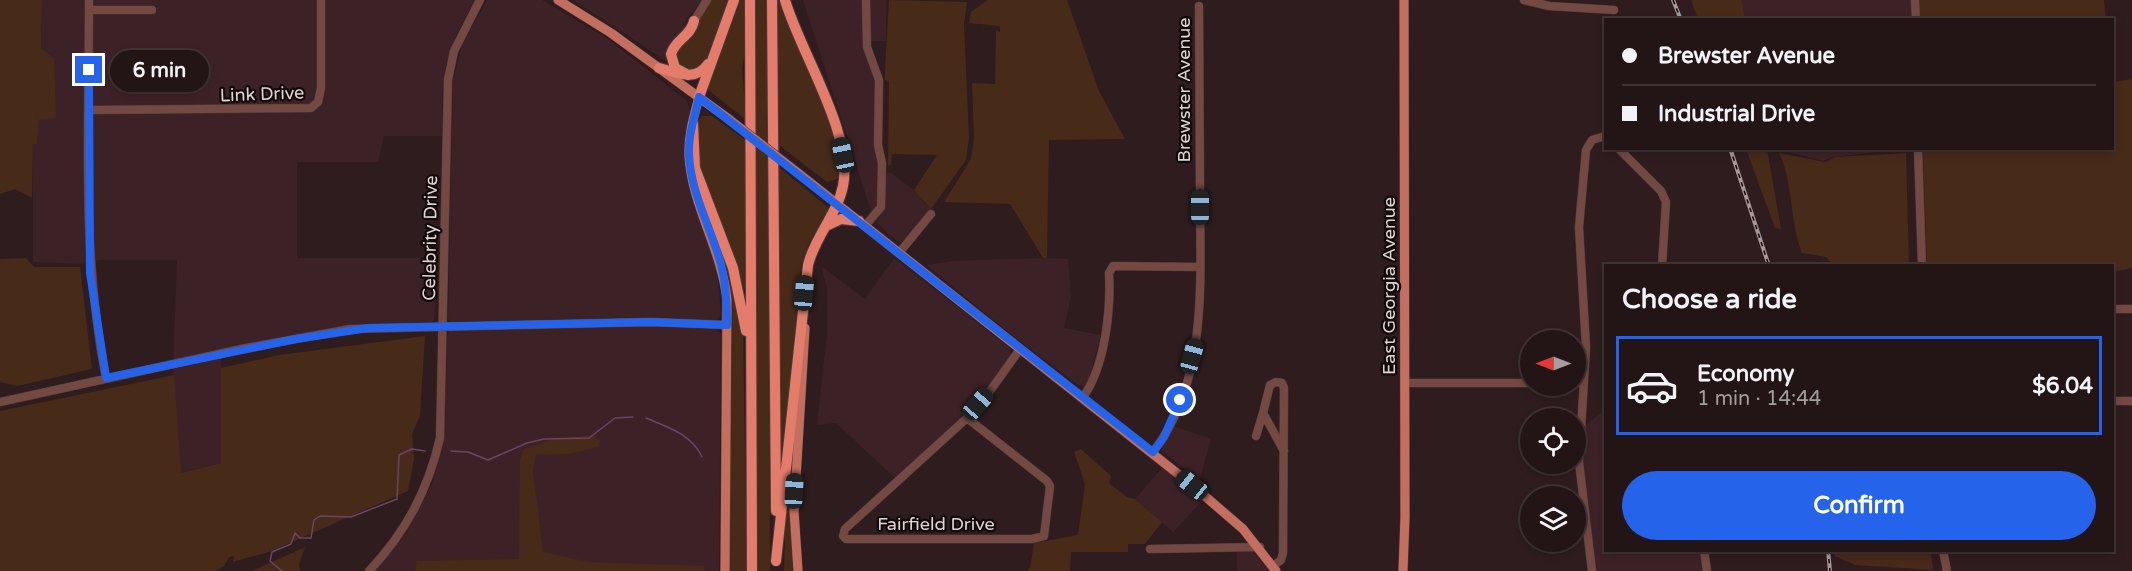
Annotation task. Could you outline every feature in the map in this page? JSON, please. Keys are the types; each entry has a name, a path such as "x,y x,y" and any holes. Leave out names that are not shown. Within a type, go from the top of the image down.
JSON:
{"highway":[{"path":"699,97 734,0"},
{"path":"750,0 752,571"},
{"path":"772,0 776,566"},
{"path":"776,566 804,293 810,255 839,204 845,170 840,141 785,0"},
{"path":"688,75 675,68 671,54 674,46 692,30 694,21"},
{"path":"659,68 688,75 703,70 714,53"},
{"path":"693,124 695,168 733,268 750,354"},
{"path":"824,228 841,219 862,223"}],"main road":[{"path":"558,0 568,3 730,120 1153,452 1243,529 1260,547 1275,569"},
{"name":"East Georgia Avenue","path":"1403,571 1404,0"},
{"path":"699,97 689,148 692,178 720,263 726,292 725,571"},
{"path":"798,571 794,511 805,338 804,293"}],"street":[{"path":"89,0 90,273 106,378"},
{"name":"Link Drive","path":"88,110 306,110 314,107 320,95 321,0"},
{"name":"Celebrity Drive","path":"369,571 403,530 427,484 435,461 442,419 448,81 454,51 480,0"},
{"path":"694,21 707,0"},
{"path":"862,223 881,207 882,172 878,146 879,80 866,42 866,0"},
{"path":"1524,0 1549,6 1614,10"},
{"path":"1915,0 1916,18"},
{"name":"Brewster Avenue","path":"1153,452 1172,423 1195,347 1199,322 1199,6"},
{"path":"89,10 152,10"},
{"path":"1586,330 1579,227 1584,156 1592,140 1604,136"},
{"path":"1620,150 1661,191 1666,202 1665,252 1662,264"},
{"path":"1918,150 1922,264"},
{"path":"899,253 931,214"},
{"path":"1083,397 1094,379 1109,318 1110,273 1113,266 1200,267"},
{"path":"2114,309 2132,309"},
{"path":"0,402 331,332 377,327 651,322 727,325"},
{"name":"Fairfield Drive","path":"967,418 1047,481 1050,486 1044,536 846,539 843,536 845,529 967,418 1020,349"},
{"path":"1256,436 1270,385 1280,382 1284,388 1283,555 1275,569"},
{"path":"1405,383 1520,383"},
{"path":"1583,396 1579,462 1592,571"},
{"path":"2114,401 2132,401"},
{"path":"1263,413 1284,451"},
{"path":"1150,549 1260,547"},
{"path":"1704,552 1707,571"},
{"path":"1943,552 1947,571"}],"shaded area":[{"path":"0,0 42,0 41,49 54,58 56,118 39,119 37,144 33,144 32,198 15,189 0,194"},
{"path":"42,0 475,0 455,38 447,61 442,92 442,136 384,136 378,162 297,162 297,258 439,258 434,321 427,324 356,326 221,352 221,463 180,473 173,367 177,260 99,260 87,264 33,262 33,144 37,144 39,118 56,118 41,50"},
{"path":"487,0 542,0 608,39 687,101 691,113 685,137 686,173 717,270 721,314 717,320 455,324 448,320 453,81 462,45"},
{"path":"573,0 703,0 685,20 686,27 668,62"},
{"path":"711,0 728,0 705,65 690,72 674,65 677,45 698,28 700,16"},
{"path":"736,0 745,0 745,53 742,69 746,117 747,297 699,169 697,122 702,116 712,116 744,139 744,118 707,89"},
{"path":"754,0 768,0 770,571 757,571"},
{"path":"777,0 782,0 827,110 834,133 840,178 827,182 780,146 780,168 829,208 809,243 801,265 782,470 780,470"},
{"path":"803,0 886,0 886,41 864,41 875,73 876,89 875,145 879,165 879,203 872,214"},
{"path":"889,0 967,2 964,24 969,138 966,160 931,209 914,190 937,155 892,154 891,165 888,166 889,81 885,80 885,72"},
{"path":"988,0 1067,0 1099,91 1125,139 1049,140 1047,258 1043,258 1010,204 944,202 971,159 974,138 972,83 995,84 996,31 1000,32 1000,26 969,23 971,12"},
{"path":"1691,0 1742,0 1745,18 1698,18"},
{"path":"1742,0 1912,0 1914,18 1745,18"},
{"path":"1919,0 2104,0 2106,18 1920,18"},
{"path":"2132,79 2132,268 2114,272 2114,264 1927,264 1923,150 2114,150 2114,82"},
{"path":"1746,150 1767,150 1781,229 1775,228"},
{"path":"1782,150 1915,150 1915,152 1876,152 1834,157 1823,161"},
{"path":"1779,153 1825,162 1836,157 1906,153 1909,264 1832,264 1826,257 1802,253 1795,228 1784,165"},
{"path":"885,173 891,173 922,196 921,199 931,209 913,234 902,242 896,240 877,223 882,211"},
{"path":"714,230 728,260 743,332 747,571 729,571 730,291"},
{"path":"26,258 34,267 80,267 92,369 17,386 0,382 0,259"},
{"path":"894,258 1009,347 1011,354 992,385 976,403 896,479 836,423 817,425 827,333 827,288 821,266 865,299"},
{"path":"1068,259 1071,297 1064,328 1101,335 1088,383 1084,386 1078,385 1013,336 926,265 952,261"},
{"path":"656,325 713,327 721,334 719,571 375,571 407,532 432,484 445,429 447,337 450,330"},
{"path":"425,336 420,416 412,434 414,459 408,491 269,552 233,562 234,556 229,557 224,566 215,571 0,571 0,411 174,375 181,473 221,463 221,368 279,355"},
{"path":"1604,410 1604,552 1702,552 1704,571 1595,571 1585,486 1586,425"},
{"path":"1173,426 1211,439 1199,482 1162,451 1162,444"},
{"path":"595,435 600,441 598,447 570,454 536,455 533,471 543,552 589,562 704,566 705,571 415,571 417,561 519,559 520,460 524,449 555,439"},
{"path":"793,439 790,503 793,571 784,571 786,498"},
{"path":"1081,449 1111,476 1109,483 1127,497 1135,499 1162,522 1145,544 1128,544 1128,552 1071,552 1070,571 1026,571 1030,568 1034,543 1078,535 1085,484 1074,452"},
{"path":"1163,467 1203,500 1173,532 1135,499"},
{"path":"305,547 299,564 300,571 252,571"},
{"path":"1237,550 1254,552 1270,571 1237,571"},
{"path":"1835,552 1931,552 1933,570 1855,565 1835,556"}],"waterway":[{"path":"451,451 468,452 488,460 527,443 544,439 589,438 615,418 633,417"},
{"path":"646,418 685,437 698,449 702,457"},
{"path":"282,571 270,561 272,552 291,544 295,533 300,538 311,538 314,520 320,516 351,517 397,499 399,455 412,449 425,451"}],"railway":[{"path":"1673,0 1680,18"},
{"path":"1731,150 1768,264"},
{"path":"1828,552 1830,571"}],"route":[{"path":"89,70 88,234 90,273 106,378 246,348 350,329 585,326 651,322 727,325 725,283 711,234 698,202 690,169 690,133 699,97 839,204 923,273 1153,452 1172,423 1180,400"}]}
